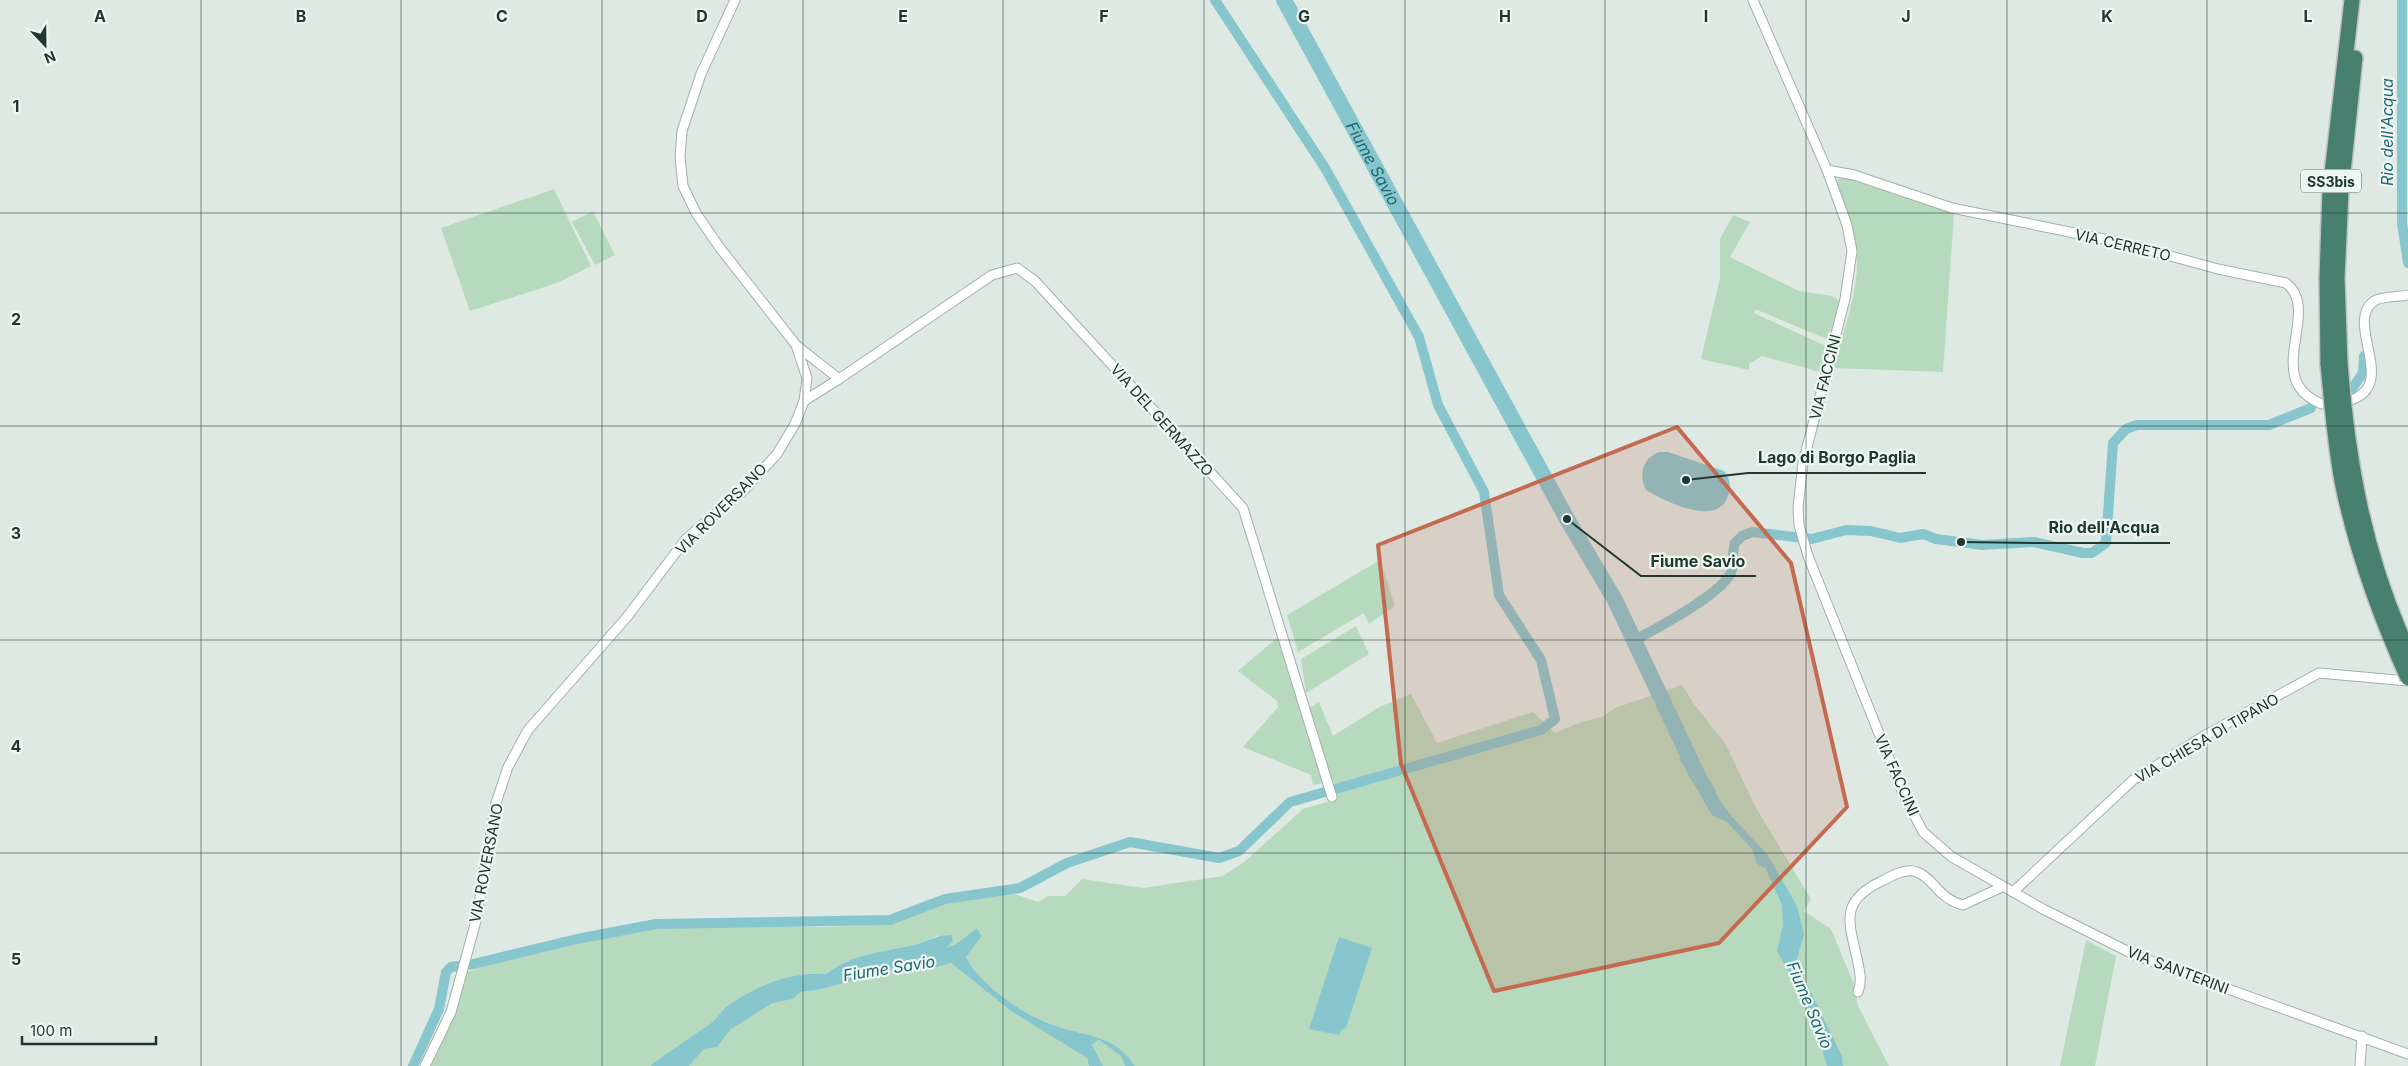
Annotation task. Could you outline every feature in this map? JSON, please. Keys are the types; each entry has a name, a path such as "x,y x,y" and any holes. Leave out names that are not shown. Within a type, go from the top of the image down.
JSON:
{"highway":[{"name":"SS3bis","path":"2352,0 2330,191 2327,278 2334,364 2354,483 2368,545 2394,620 2408,651"},
{"name":"SS3bis","path":"2362,0 2341,191 2333,422 2343,484 2358,546 2383,623 2408,679"}],"street":[{"name":"VIA ROVERSANO","path":"425,1066 451,1012 462,973 476,921 496,803 508,767 528,730 627,617 686,539 745,489 776,454 795,424 804,401 807,378 796,345 720,248 696,213 683,186 680,157 682,131 701,74 735,0"},
{"name":"VIA FACCINI","path":"1753,0 1827,170 1847,225 1852,252 1845,299 1803,464 1798,507 1799,525 1804,546 1902,791 1922,832 1952,857 2002,887"},
{"name":"VIA CERRETO","path":"1827,170 1854,175 1952,208 2120,242 2218,269 2286,283 2293,288 2297,297 2298,316 2293,365 2295,379 2302,393 2322,404"},
{"name":"VIA DEL GERMAZZO","path":"804,401 992,275 1017,268 1035,281 1243,508 1332,797"},
{"path":"2348,401 2362,394 2369,384 2371,376 2372,360 2364,317 2368,307 2376,300 2408,295"},
{"path":"796,345 839,379"},
{"name":"VIA CHIESA DI TIPANO","path":"2013,892 2134,780 2204,736 2320,673 2408,679"},
{"path":"1858,992 1862,982 1849,922 1852,905 1864,891 1883,880 1907,871 1917,872 1926,878 1950,902 1963,905 2002,887"},
{"name":"VIA SANTERINI","path":"2002,887 2137,956 2408,1054"},
{"path":"2360,1066 2362,1036"}],"highlighted area":[{"path":"1677,427 1791,563 1847,807 1719,943 1494,991 1401,764 1378,545"}],"green space":[{"path":"1843,177 1954,214 1943,372 1833,368 1852,303 1857,269 1857,252 1854,236 1837,186 1838,179"},
{"path":"554,189 591,266 557,283 470,311 441,228"},
{"path":"593,211 615,255 595,265 572,222"},
{"path":"1733,215 1750,222 1730,257 1799,291 1832,296 1839,301 1829,340 1755,309 1754,313 1828,347 1820,372 1762,356 1749,364 1749,370 1701,359 1720,278 1720,239"},
{"path":"1380,560 1395,606 1369,624 1364,613 1298,652 1287,615"},
{"path":"1356,626 1369,654 1306,693 1301,659"},
{"path":"1277,638 1281,639 1304,711 1319,702 1333,736 1379,707 1411,694 1437,743 1533,712 1555,733 1581,722 1602,717 1615,708 1682,685 1694,704 1726,745 1755,806 1811,899 1804,911 1831,929 1853,982 1858,1006 1889,1066 1135,1066 1127,1056 1109,1042 1044,1021 1017,1007 993,989 973,968 966,957 982,936 977,928 956,944 944,949 939,935 906,947 858,958 836,967 826,974 800,975 776,982 760,989 650,1066 430,1066 451,1020 467,972 491,963 657,926 831,927 893,923 952,901 1012,893 1038,902 1048,896 1065,896 1082,879 1143,888 1223,876 1243,863 1303,809 1337,799 1334,781 1313,785 1311,775 1243,747 1278,707 1277,701 1238,671"},
{"path":"2086,940 2116,956 2095,1066 2060,1066"},
{"path":"951,963 978,985 1087,1058 1089,1066 689,1066 704,1049 717,1047 731,1029 773,1003 792,999 800,992 817,990 869,977 874,973 914,966 934,968"},
{"path":"1099,1040 1121,1056 1125,1066 1103,1066 1092,1045"}],"water":[{"path":"1659,452 1668,452 1724,471 1730,486 1728,496 1722,505 1714,510 1690,509 1665,500 1646,490 1642,473 1649,458"},
{"path":"1696,755 1698,764 1711,782 1719,799 1733,818 1767,854 1797,906 1804,934 1796,962 1842,1056 1843,1066 1827,1066 1813,1018 1777,951 1783,925 1782,905 1766,869 1756,863 1753,850 1727,822 1712,815 1679,758"},
{"path":"977,928 982,936 966,957 973,968 992,988 1018,1007 1044,1021 1109,1042 1127,1056 1135,1066 1125,1066 1121,1056 1099,1040 1092,1045 1103,1066 1089,1066 1087,1058 1011,1011 951,963 934,968 914,966 874,973 869,977 817,990 800,992 793,999 773,1003 731,1029 717,1047 704,1049 689,1066 650,1066 710,1024 729,1005 763,986 788,977 826,974 836,967 857,958 914,945 937,937 952,935 953,941 946,948 956,944"},
{"path":"1339,937 1372,948 1346,1028 1341,1030 1339,1035 1309,1029"}],"waterway":[{"path":"413,1066 439,1009 446,972 451,967 473,964 577,939 656,924 890,920 945,899 1020,888 1067,863 1130,842 1219,858 1239,851 1290,802 1541,730 1555,719 1541,660 1499,595 1484,492 1438,405 1419,337 1325,168 1215,0"},
{"name":"Fiume Savio","path":"1284,0 1567,519 1615,600 1698,776"},
{"name":"Rio dell'Acqua","path":"2402,0 2402,223 2408,263"},
{"name":"Rio dell'Acqua","path":"2349,393 2363,373 2364,356"},
{"name":"Rio dell'Acqua","path":"1635,640 1689,609 1717,589 1727,579 1732,570 1735,543 1742,536 1753,532 1812,539 1846,530 1871,531 1900,538 1923,534 1936,539 1982,545 2034,542 2083,553 2092,553 2106,543 2113,443 2126,429 2137,425 2269,425 2311,408"}],"place":[{"name":"Lago di Borgo Paglia","path":"1686,480"},
{"name":"Fiume Savio","path":"1567,519"},
{"name":"Rio dell'Acqua","path":"1961,542"}]}
